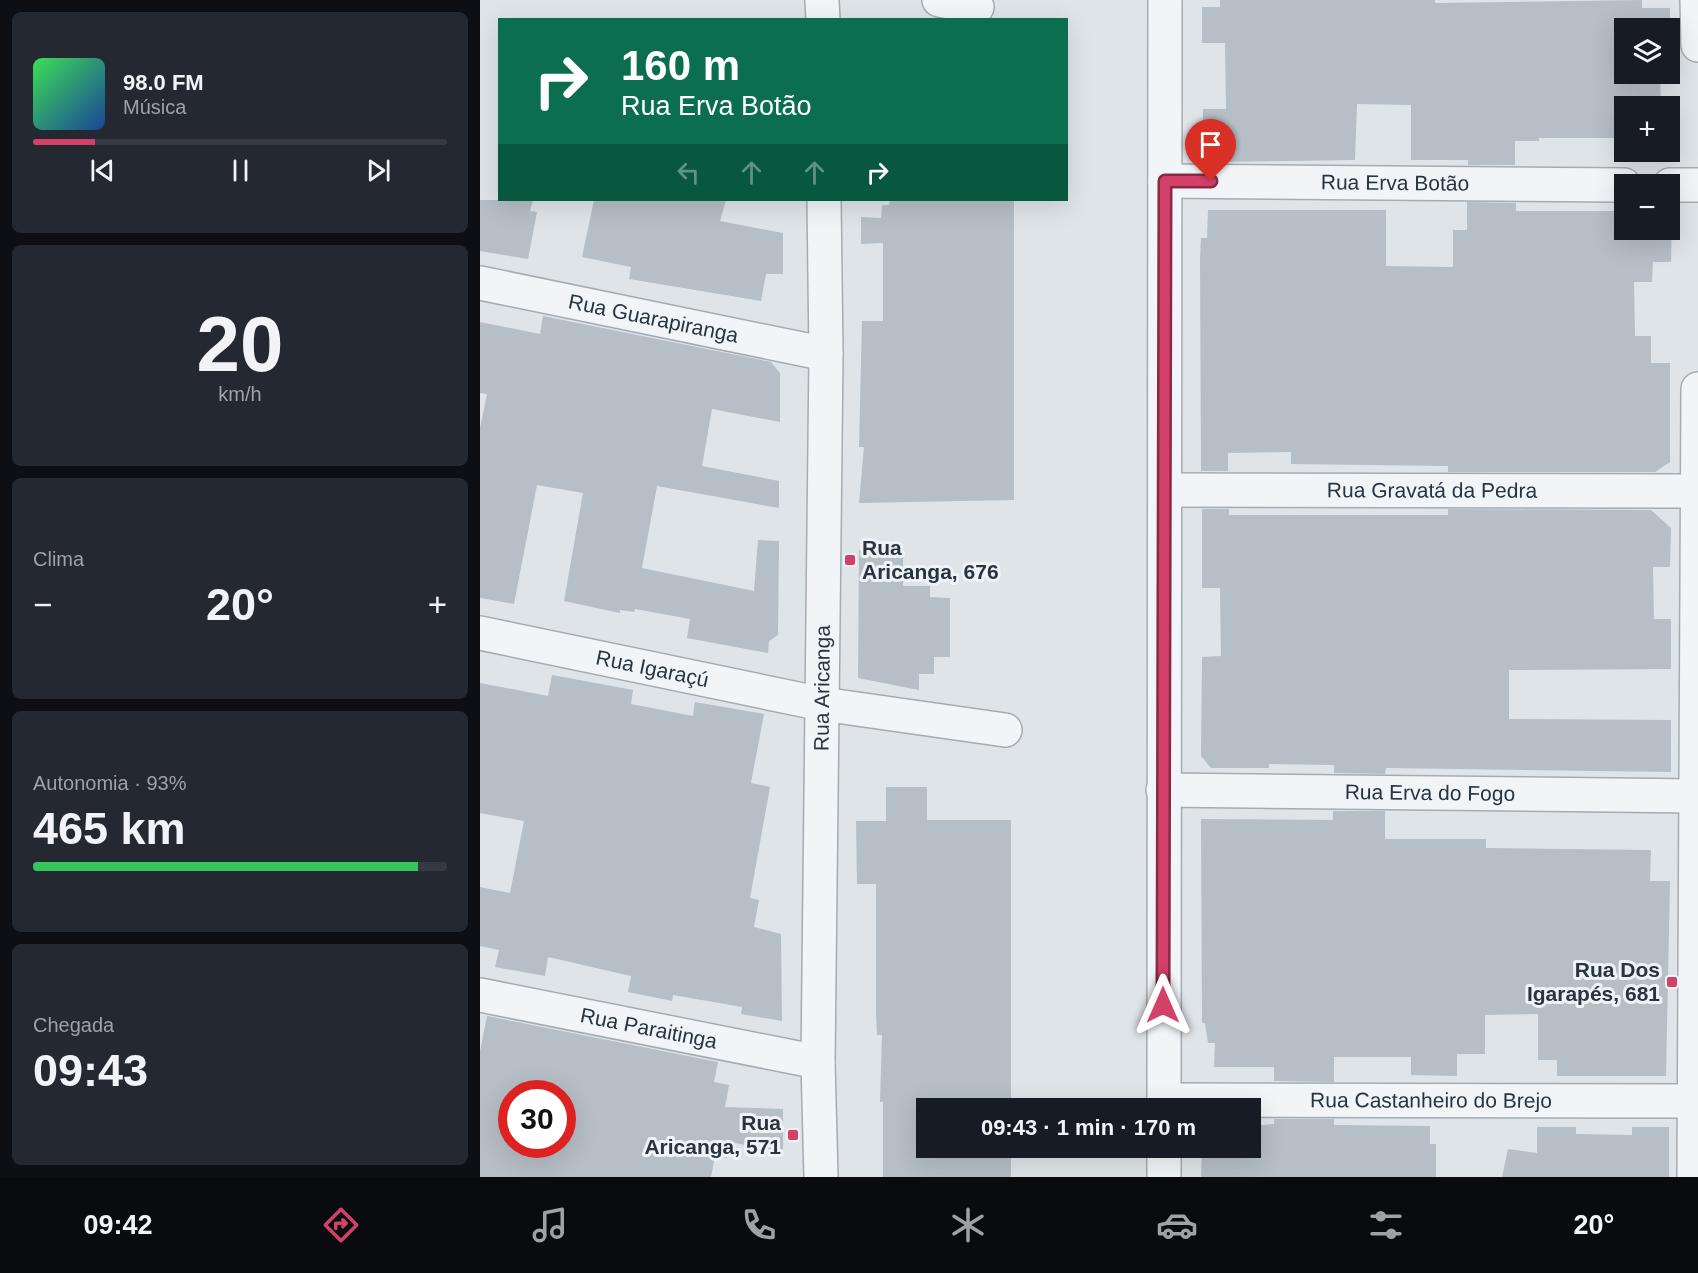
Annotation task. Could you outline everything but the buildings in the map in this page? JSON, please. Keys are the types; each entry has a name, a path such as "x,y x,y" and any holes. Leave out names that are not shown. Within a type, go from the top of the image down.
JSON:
{"street":[{"path":"822,0 822,18"},
{"path":"939,0 977,7"},
{"path":"1164,1098 1166,0"},
{"path":"1697,0 1698,45"},
{"name":"Rua Erva Botão","path":"1165,181 1614,185"},
{"path":"1680,185 1698,185"},
{"name":"Rua Aricanga","path":"821,1177 818,1062 826,354 824,201"},
{"name":"Rua Guarapiranga","path":"480,282 826,354"},
{"path":"1694,1177 1698,796 1698,389"},
{"name":"Rua Gravatá da Pedra","path":"1166,490 1697,491"},
{"name":"Rua Igaraçú","path":"480,633 822,704 1005,730"},
{"name":"Rua Erva do Fogo","path":"1163,790 1698,796"},
{"name":"Rua Paraitinga","path":"480,995 818,1062"},
{"name":"Rua Castanheiro do Brejo","path":"1261,1103 1696,1101"},
{"path":"1164,1158 1164,1177"}],"place":[{"name":"Rua Aricanga, 676","path":"850,560"},
{"name":"Rua Dos Igarapés, 681","path":"1672,982"},
{"name":"Rua Aricanga, 571","path":"793,1135"}],"route":[{"path":"1163,1005 1165,181 1211,181"}]}
